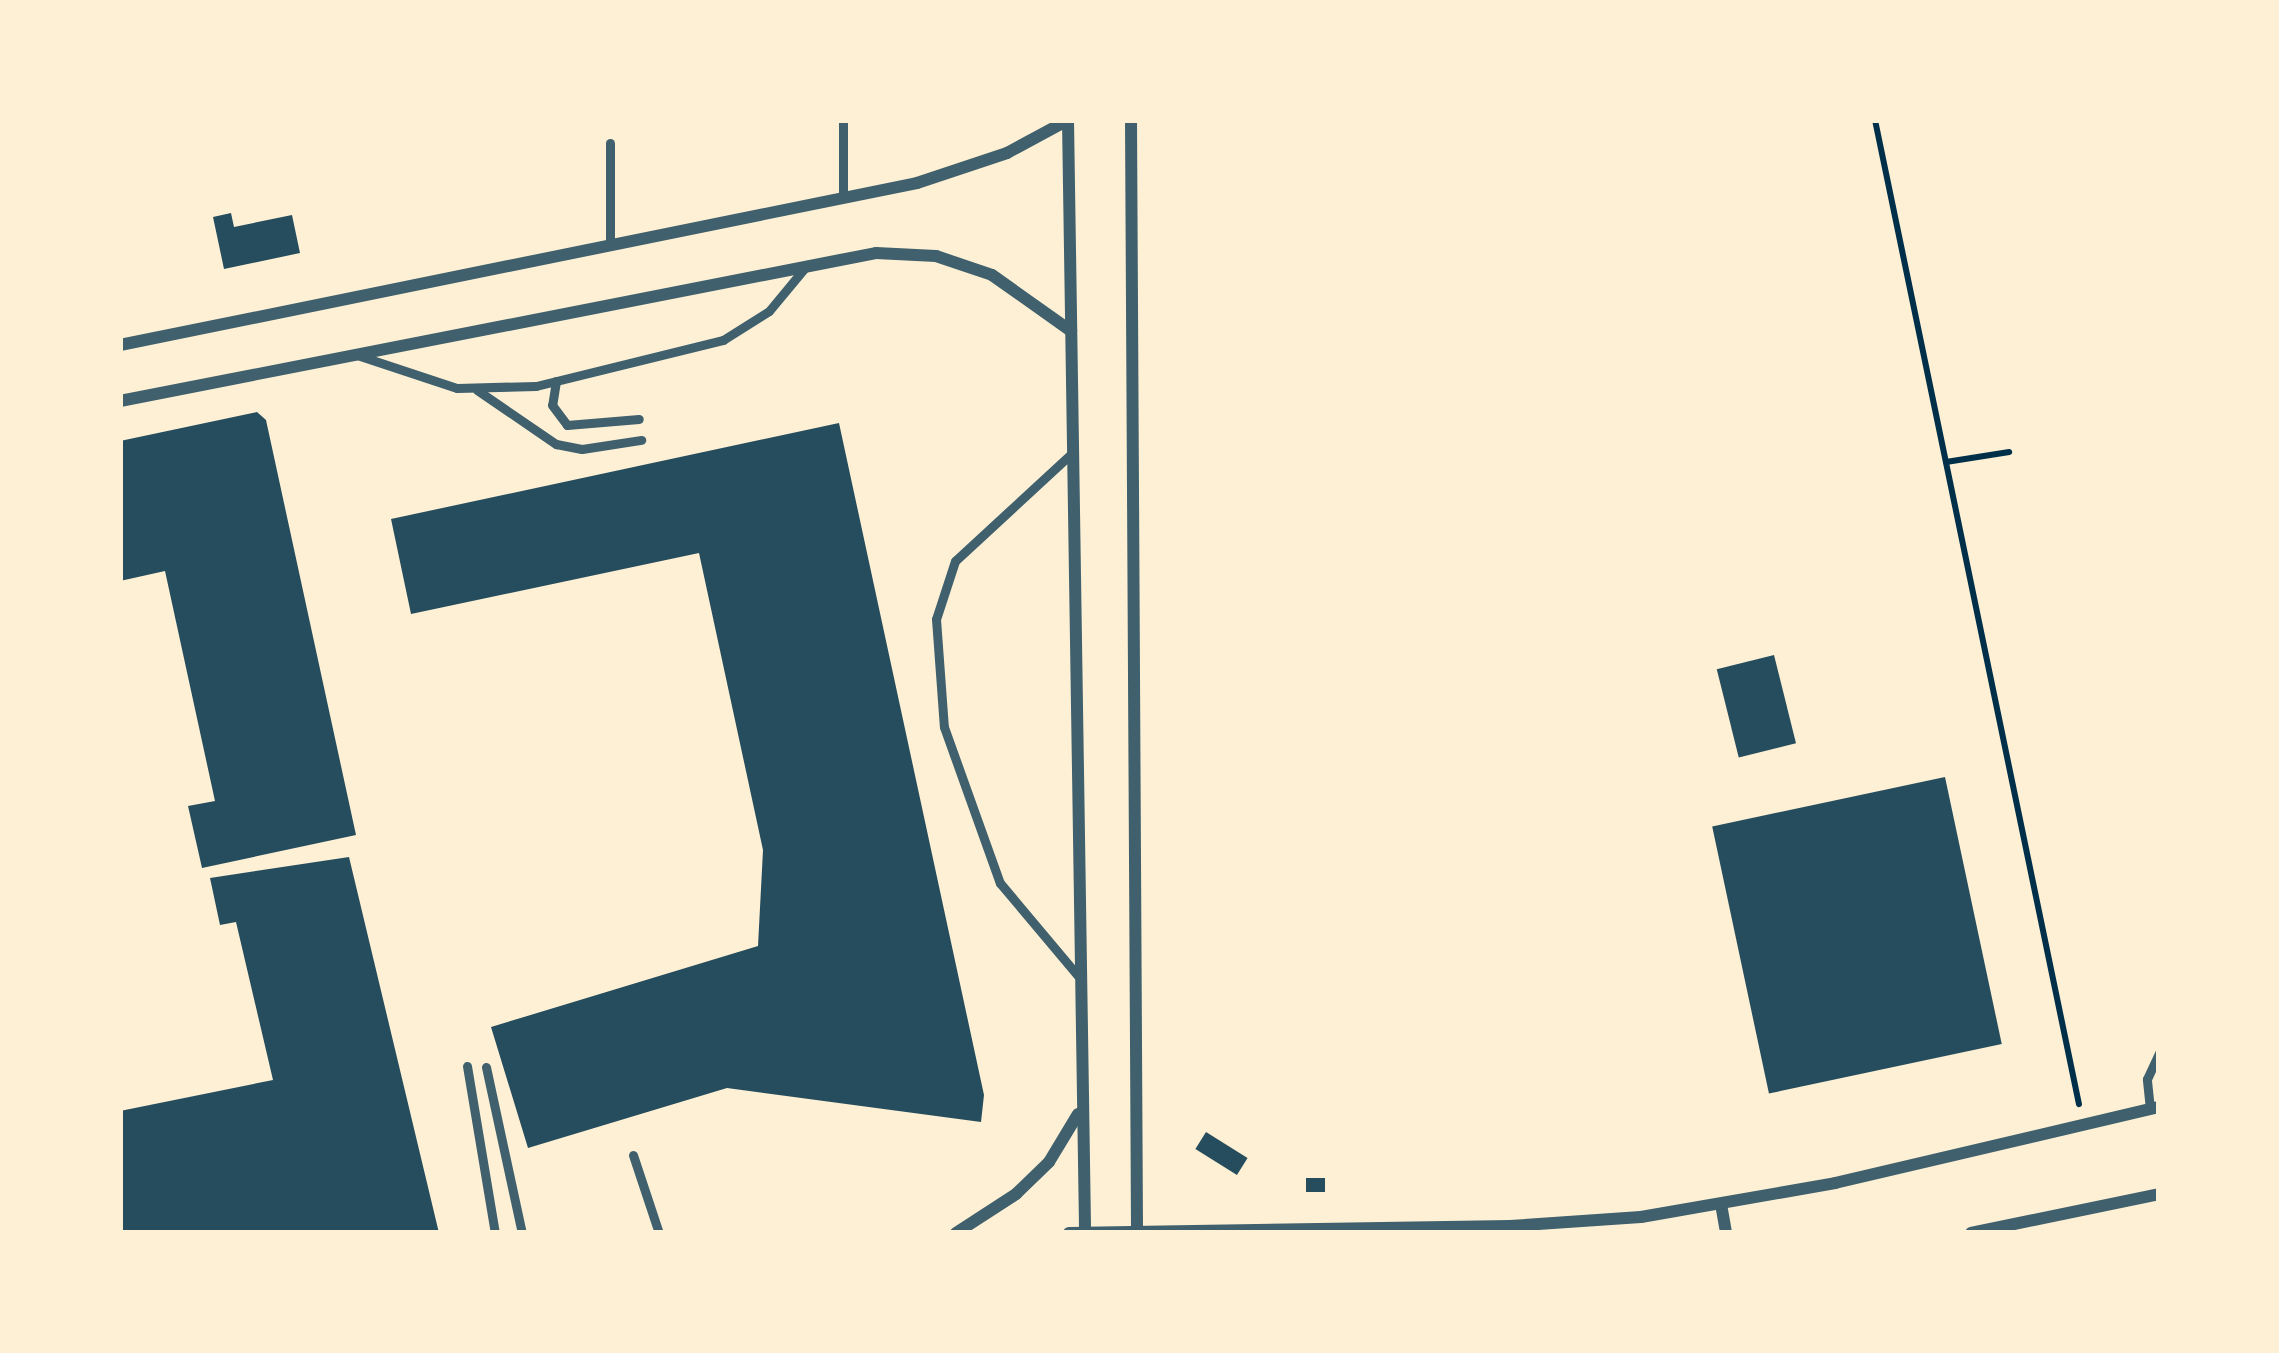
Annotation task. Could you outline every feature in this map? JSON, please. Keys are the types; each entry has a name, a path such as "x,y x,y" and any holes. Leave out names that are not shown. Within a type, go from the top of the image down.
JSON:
{"street":[{"path":"120,345 978,165 1068,120 1078,1112 1085,1232"},
{"path":"1131,120 1137,1230"},
{"path":"120,401 876,253 936,256 992,275 1071,331"},
{"path":"1069,1233 1510,1226 1721,1204 2154,1108"},
{"path":"956,1233 1016,1194 1048,1162 1078,1112"},
{"path":"1971,1233 2159,1194"},
{"path":"1721,1204 1726,1233"}],"lane":[{"path":"843,120 843,197"},
{"path":"610,143 610,245"},
{"path":"476,390 556,381 723,340 769,311 807,265"},
{"path":"354,354 476,390 556,444 582,449 641,440"},
{"path":"556,381 552,405 567,425 639,419"},
{"path":"1072,454 955,561 942,582 936,619 944,727 1000,883 1078,976"},
{"path":"2154,1108 2146,1079 2159,1053"},
{"path":"466,1066 495,1233"},
{"path":"486,1067 522,1233"},
{"path":"633,1155 659,1233"}],"path":[{"path":"1875,120 2084,1125"},
{"path":"1946,462 2009,452"}],"building":[{"path":"231,213 234,227 292,215 300,253 224,269 213,217"},
{"path":"257,412 266,420 356,835 202,868 188,806 215,801 165,571 120,581 120,441"},
{"path":"839,423 984,1095 981,1122 727,1088 528,1148 491,1027 758,946 763,850 699,553 411,614 391,519"},
{"path":"1774,655 1796,743 1739,758 1717,669"},
{"path":"1945,777 2002,1044 1769,1094 1712,826"},
{"path":"349,857 439,1233 120,1233 120,1111 273,1080 236,922 220,925 210,878"},
{"path":"1206,1132 1248,1158 1237,1175 1195,1149"},
{"path":"1306,1178 1325,1178 1325,1192 1306,1192"}]}
